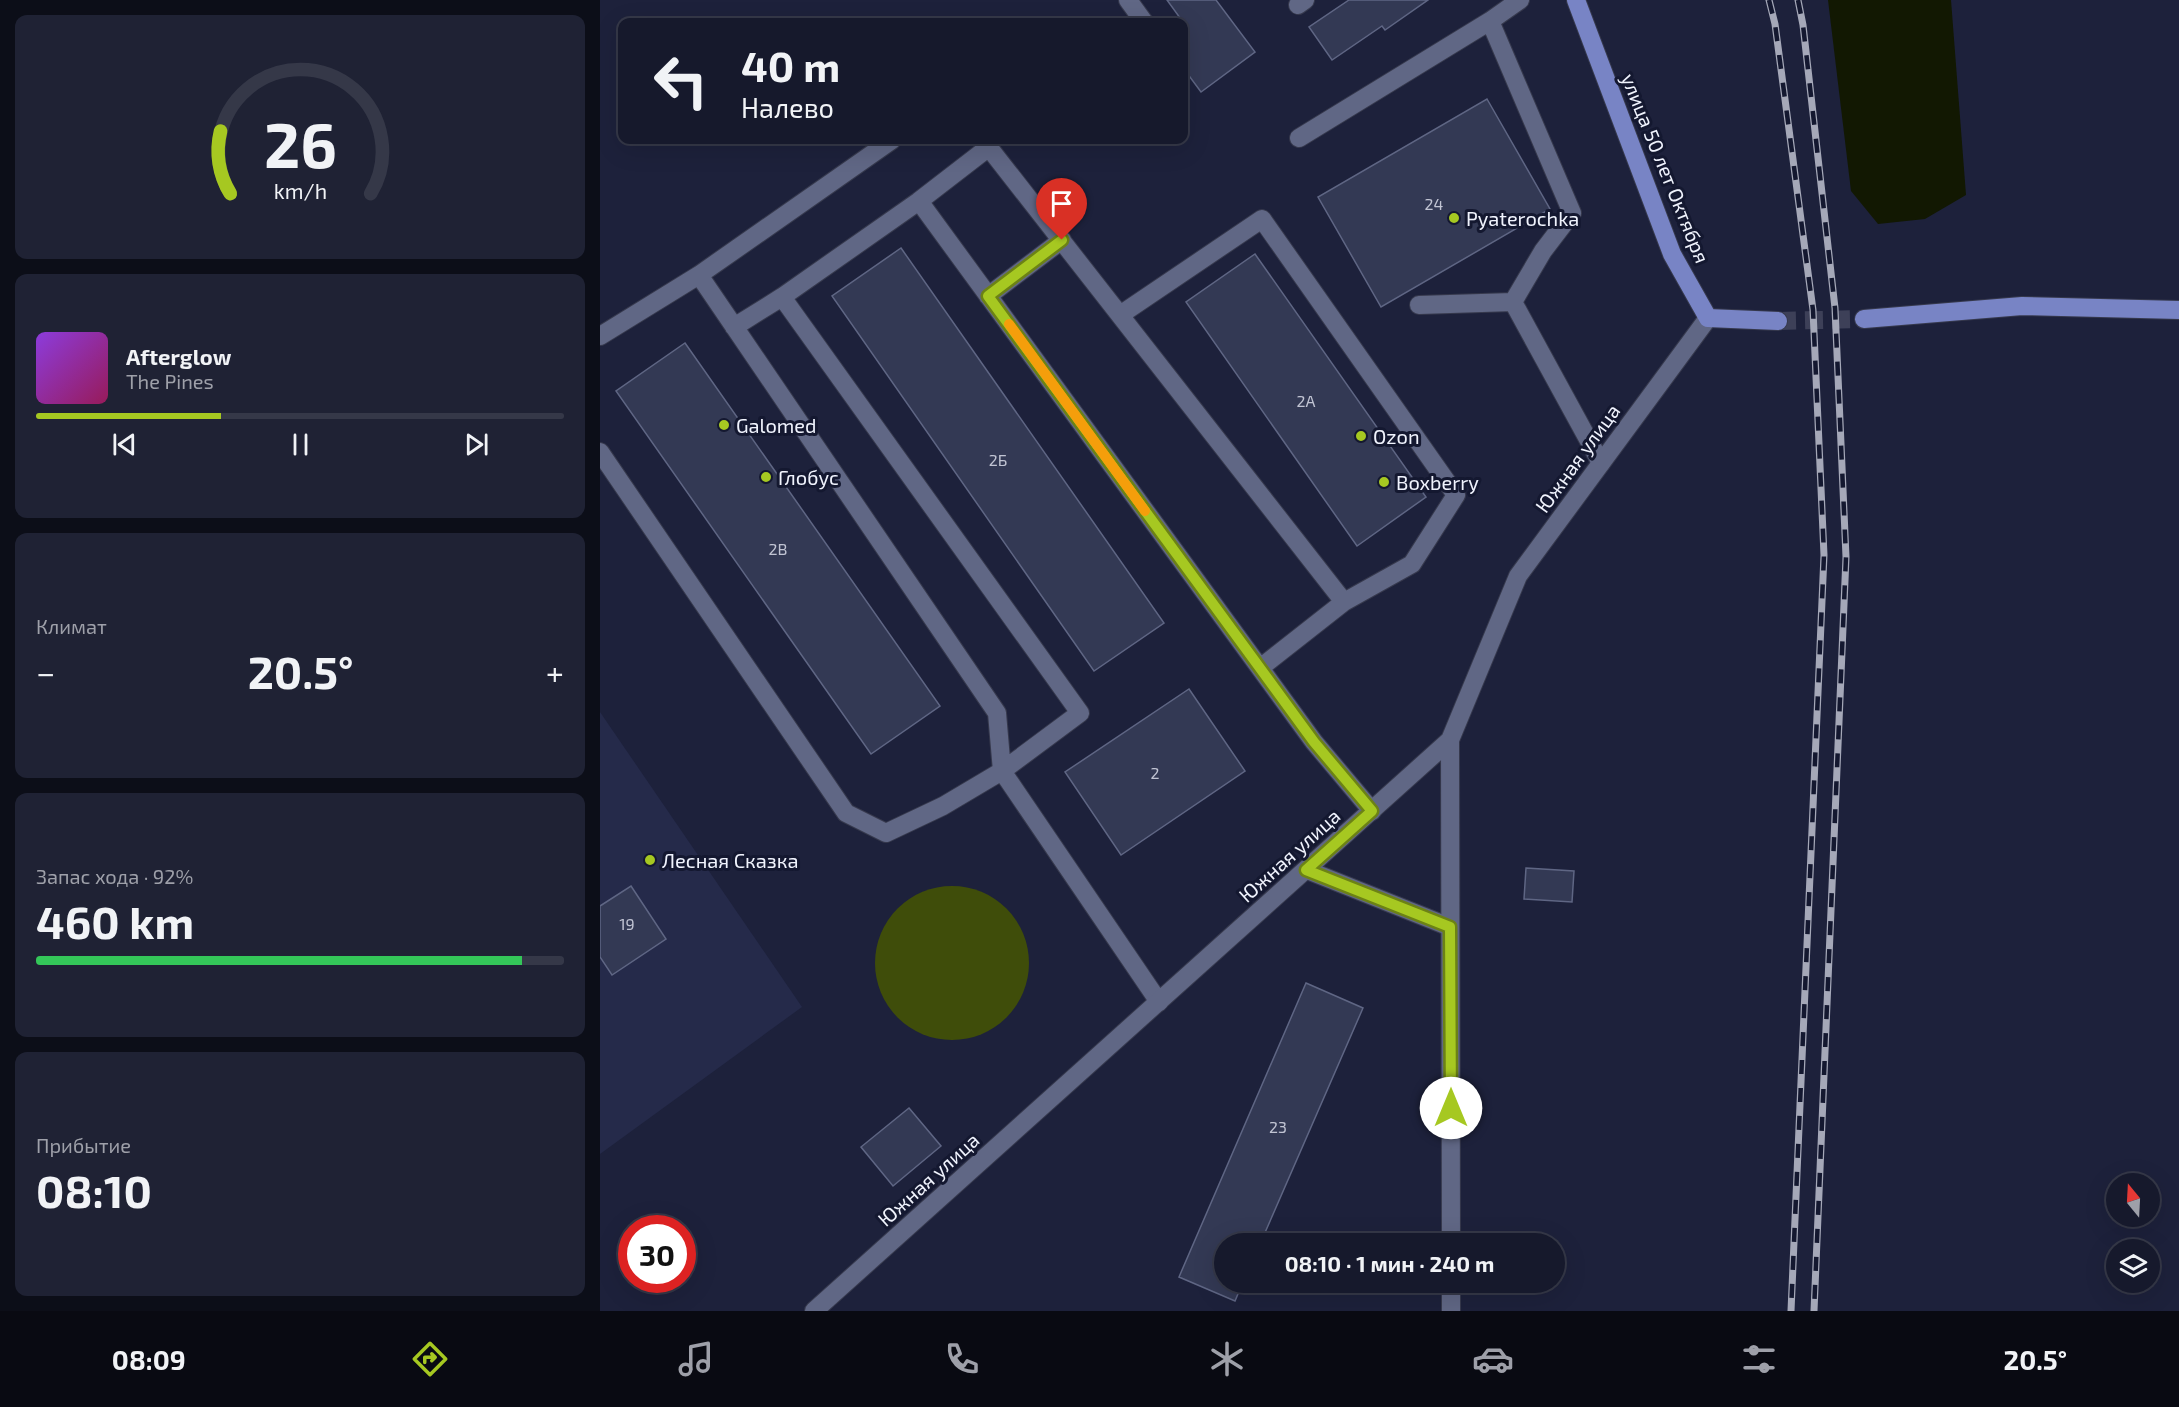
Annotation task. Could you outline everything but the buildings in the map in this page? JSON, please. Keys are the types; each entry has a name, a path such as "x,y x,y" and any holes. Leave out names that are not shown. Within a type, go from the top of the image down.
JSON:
{"main road":[{"name":"улица 50 лет Октября","path":"1576,0 1672,254 1708,318"},
{"path":"1864,319 2022,306 2179,310"},
{"path":"1708,318 1778,321"}],"street":[{"path":"1128,0 1141,18"},
{"path":"1299,138 1490,21 1520,0"},
{"path":"1490,21 1572,213 1543,250 1513,303"},
{"path":"600,336 699,275 886,144"},
{"path":"734,327 782,297 919,201 985,144"},
{"path":"987,144 1344,602"},
{"path":"919,201 1314,742 1372,811"},
{"path":"1120,315 1262,219 1456,495 1412,564 1344,602 1260,668"},
{"path":"988,296 1062,240"},
{"path":"699,275 997,713 1002,771 1159,1002"},
{"path":"600,452 846,813 886,833 943,806 1002,771 1080,712 782,297"},
{"path":"1419,305 1513,303"},
{"path":"1513,303 1601,463"},
{"name":"Южная улица","path":"814,1311 1450,740 1518,576 1708,318"},
{"path":"1450,740 1451,1233"},
{"path":"1306,870 1450,927"},
{"path":"1451,1293 1451,1311"}],"shaded area":[{"path":"1828,0 1951,0 1966,195 1925,219 1878,224 1851,191"},
{"name":"Лесная Сказка","path":"600,712 802,1007 600,1154"}],"green space":[{"path":"952,886 967,887 982,892 1007,908 1023,933 1028,948 1028,978 1023,993 1007,1018 982,1034 967,1039 952,1040 937,1039 922,1034 897,1018 881,993 876,978 875,963 876,948 881,933 897,908 922,892 937,887"}],"tunnel":[{"path":"1778,321 1864,319"}],"railway":[{"path":"1769,0 1775,24 1813,310 1824,555 1791,1311"},
{"path":"1798,0 1803,25 1835,308 1846,557 1814,1311"}],"slow traffic":[{"path":"1009,324 1145,511"}],"place":[{"name":"Pyaterochka","path":"1454,218"},
{"name":"Galomed","path":"724,425"},
{"name":"Ozon","path":"1361,436"},
{"name":"Глобус","path":"766,477"},
{"name":"Boxberry","path":"1384,482"},
{"name":"Лесная Сказка","path":"650,860"}],"route":[{"path":"1062,240 988,296 1314,742 1372,811 1306,870 1450,927 1451,1108"}]}
